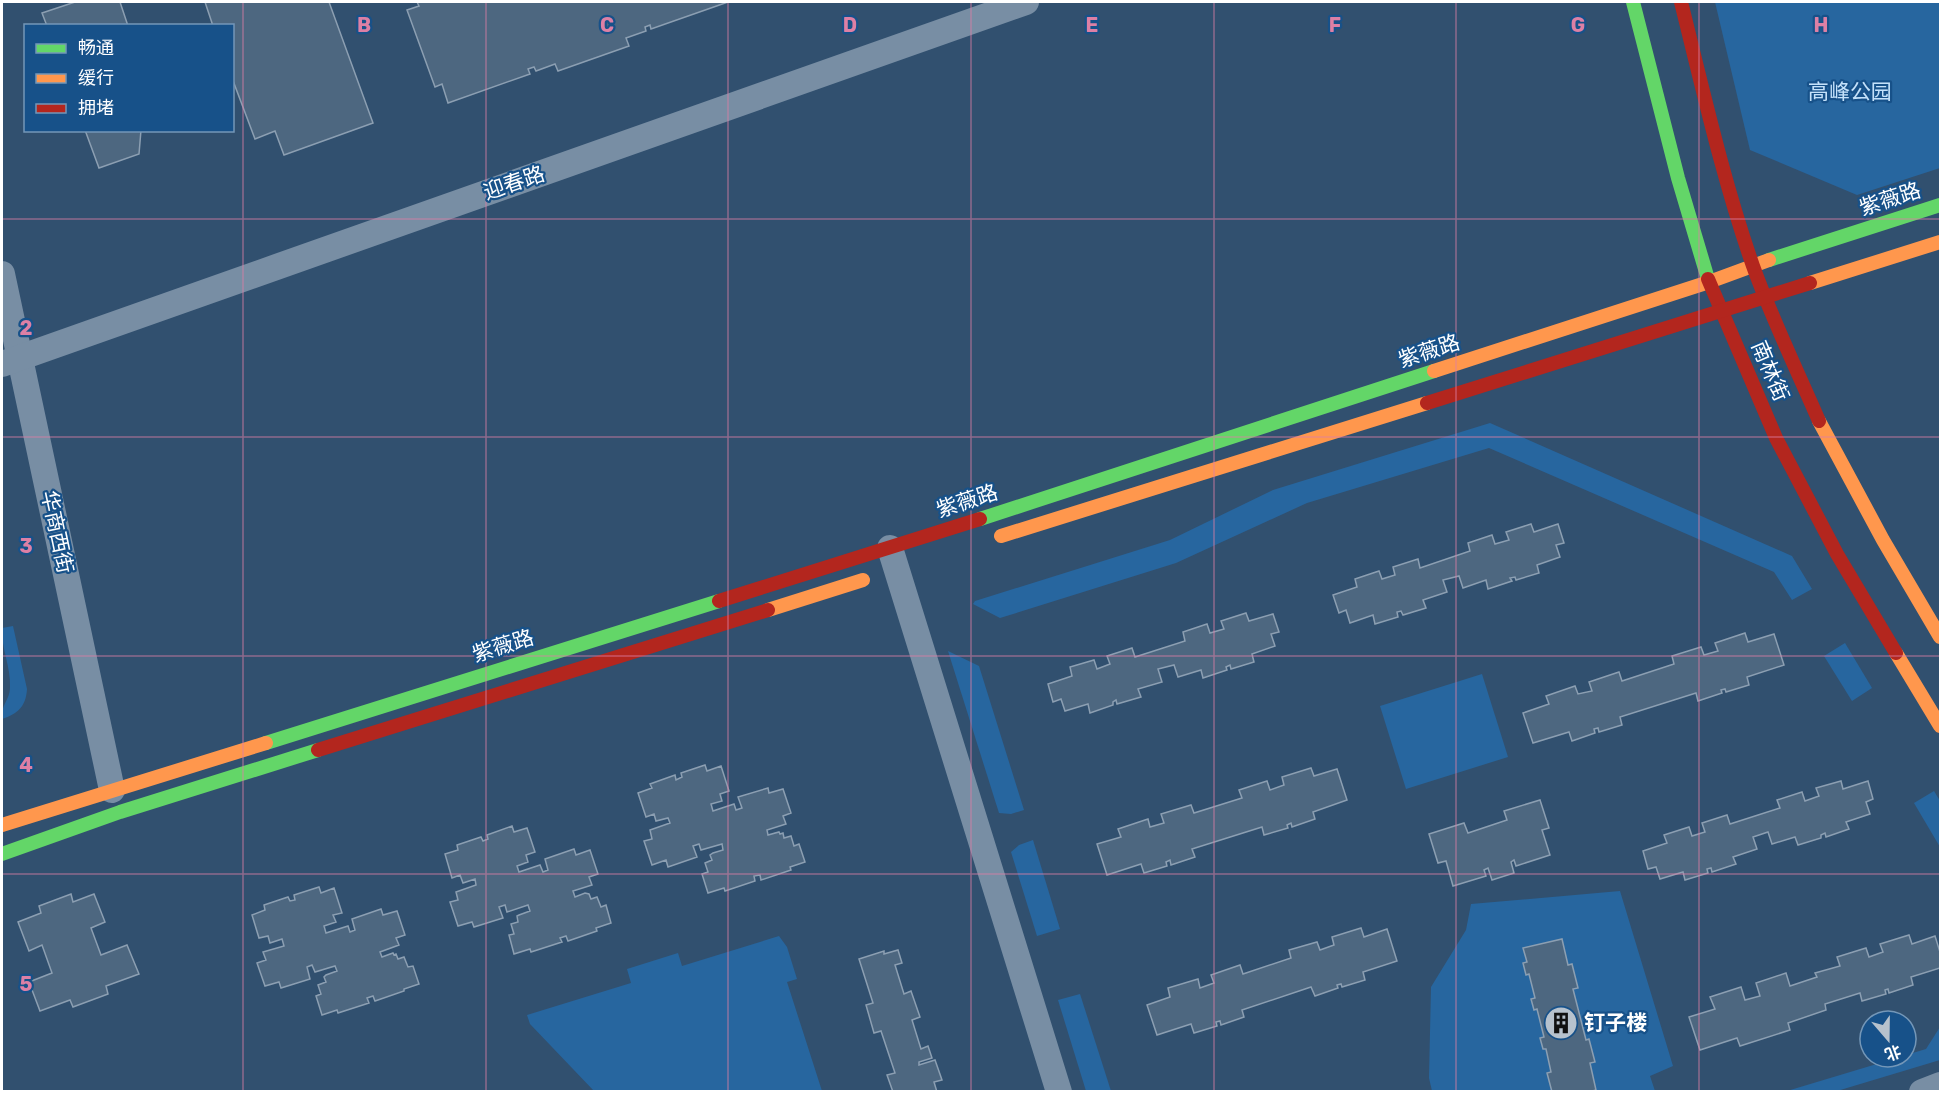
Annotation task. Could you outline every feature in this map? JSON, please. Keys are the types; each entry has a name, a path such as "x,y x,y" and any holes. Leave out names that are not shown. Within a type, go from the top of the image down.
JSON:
{"main road":[{"name":"南林街","path":"1633,2 1678,178 1709,282 1776,438 1837,554 1941,726"},
{"name":"南林街","path":"1681,2 1721,162 1765,297 1820,422 1882,540 1941,637"},
{"name":"紫薇路","path":"2,854 120,812 891,567 1753,265 1941,205"},
{"path":"987,541 1941,242"},
{"name":"紫薇路","path":"2,825 112,790 891,567"}],"street":[{"name":"迎春路","path":"10,361 1026,2"},
{"name":"华商西街","path":"2,274 10,361 112,790"},
{"path":"891,567 1059,1092"},
{"path":"1922,1092 1941,1086"}],"green space":[{"name":"高峰公园","path":"1715,2 1940,2 1940,168 1857,195 1750,150"},
{"path":"1490,423 1792,556 1812,589 1792,600 1774,572 1489,448 1307,503 1176,563 1000,618 973,604 975,601 1170,540 1273,490"},
{"path":"13,626 27,689 23,705 13,715 2,719 10,687 2,628"},
{"path":"1845,643 1872,688 1852,701 1824,656"},
{"path":"948,651 979,666 1024,810 1011,814 999,813"},
{"path":"1482,674 1508,757 1406,789 1380,706"},
{"path":"1934,791 1940,801 1940,847 1914,803"},
{"path":"1033,840 1060,929 1037,936 1011,852 1019,845"},
{"path":"1620,891 1673,1066 1650,1076 1655,1091 1432,1091 1429,1078 1431,987 1466,930 1471,904"},
{"path":"779,936 787,947 797,979 787,982 822,1091 594,1091 530,1024 527,1015 631,983 627,969 678,953 682,966"},
{"path":"1080,994 1111,1091 1086,1091 1058,1000"},
{"path":"1940,1027 1940,1060 1918,1067 1918,1051 1926,1049"},
{"path":"1860,1069 1910,1069 1837,1091 1787,1091"}],"building":[{"path":"75,2 120,2 127,24 46,24 42,13"},
{"path":"205,2 329,2 373,123 284,155 275,131 255,139 234,83 234,24 212,24"},
{"path":"417,2 728,2 651,29 650,25 645,27 646,31 626,38 629,46 558,71 555,64 536,71 534,67 528,69 530,74 448,103 442,84 435,87 407,10 419,6"},
{"path":"86,132 141,132 139,154 99,168"},
{"path":"1531,524 1534,532 1558,524 1564,543 1556,545 1560,557 1537,565 1539,573 1516,580 1515,577 1510,578 1512,581 1488,589 1486,580 1463,588 1459,576 1443,580 1447,592 1423,600 1426,608 1403,615 1401,611 1397,612 1398,617 1375,624 1373,615 1350,623 1346,610 1339,613 1333,595 1357,587 1355,579 1379,571 1382,579 1395,575 1393,567 1418,559 1420,568 1470,551 1468,543 1492,535 1495,544 1509,540 1506,532"},
{"path":"1246,613 1249,621 1273,614 1279,632 1271,634 1275,646 1252,654 1254,662 1231,669 1230,665 1226,667 1227,670 1203,678 1201,670 1178,677 1174,665 1158,669 1162,682 1138,689 1141,697 1117,704 1116,700 1113,705 1090,713 1088,704 1065,711 1061,699 1053,702 1048,684 1072,676 1070,667 1094,660 1097,669 1110,664 1107,656 1132,648 1135,657 1185,641 1183,632 1207,624 1210,633 1224,629 1221,621"},
{"path":"1745,633 1748,642 1774,634 1784,665 1747,677 1749,685 1726,692 1725,689 1721,690 1722,693 1698,701 1696,693 1620,717 1622,725 1599,732 1598,728 1594,729 1595,733 1572,741 1569,732 1533,743 1523,713 1549,704 1546,696 1575,686 1578,694 1592,691 1589,682 1619,672 1622,681 1674,664 1672,656 1701,647 1704,655 1718,651 1715,643"},
{"path":"705,765 707,771 721,766 729,791 720,794 722,801 711,804 713,811 734,804 736,810 742,808 738,797 768,788 769,793 783,789 791,813 783,816 786,824 767,830 768,835 779,832 783,833 784,838 791,836 794,846 799,844 805,862 790,867 791,870 761,880 760,875 754,876 755,881 725,891 724,888 708,893 702,874 708,872 705,863 712,860 710,855 723,850 722,844 701,850 699,844 693,846 697,857 668,867 666,860 652,865 644,841 652,839 650,830 670,823 668,818 656,821 654,814 646,817 638,793 652,788 650,784 675,775 676,780 682,777 681,773"},
{"path":"1311,768 1314,776 1337,769 1347,800 1313,812 1315,819 1292,827 1291,823 1287,825 1288,828 1264,835 1262,827 1192,849 1195,857 1171,865 1170,860 1166,862 1167,866 1144,873 1141,864 1107,875 1097,844 1121,837 1118,829 1148,819 1150,827 1164,823 1161,814 1191,805 1194,813 1242,798 1239,790 1267,781 1270,790 1284,785 1282,777"},
{"path":"1841,781 1843,789 1868,781 1873,799 1866,802 1870,814 1846,822 1849,829 1826,837 1825,833 1821,835 1821,838 1798,845 1795,837 1772,844 1768,832 1753,837 1757,849 1733,857 1736,864 1712,872 1711,868 1707,869 1708,873 1685,880 1683,872 1660,879 1656,867 1648,869 1643,851 1667,843 1664,835 1689,827 1692,836 1705,832 1702,823 1727,815 1730,824 1780,808 1777,800 1802,792 1805,801 1819,796 1816,788"},
{"path":"1540,800 1549,828 1542,830 1550,855 1516,866 1514,860 1511,862 1514,873 1492,880 1488,868 1484,870 1486,876 1453,886 1446,861 1438,863 1429,834 1464,823 1468,833 1507,820 1504,811"},
{"path":"512,826 514,832 527,828 535,852 526,855 528,862 517,866 519,872 540,865 543,872 548,870 545,859 574,849 576,855 590,850 598,874 589,877 592,885 573,891 575,897 585,893 589,894 591,899 597,897 601,907 606,905 611,923 596,928 597,931 568,941 566,936 560,938 562,942 531,952 530,949 514,954 509,935 514,934 511,924 518,922 517,916 530,911 528,905 507,912 505,905 499,907 503,918 474,927 472,922 458,926 450,902 458,900 456,892 476,885 475,879 463,883 460,875 452,878 445,854 458,850 457,845 481,837 483,841 488,839 487,835"},
{"path":"319,887 321,893 334,888 342,913 333,915 336,922 324,926 326,933 348,926 350,932 355,930 352,919 381,909 383,915 397,911 405,935 396,938 399,945 380,952 382,957 393,953 398,959 404,957 408,967 413,966 419,984 375,1001 373,996 367,998 369,1003 338,1013 337,1010 322,1015 316,996 321,994 318,985 326,982 324,977 326,975 337,971 335,966 315,972 312,965 307,967 310,979 281,988 279,982 265,986 257,963 266,960 263,952 284,946 282,939 270,943 268,936 259,938 252,915 265,910 264,905 288,897 290,901 295,900 294,895"},
{"path":"71,894 73,902 94,894 105,922 91,928 101,955 127,945 139,974 106,986 108,994 73,1007 70,1000 40,1011 29,982 52,973 42,945 29,951 18,922 41,913 39,906"},
{"path":"1361,928 1364,937 1387,929 1397,961 1363,972 1365,980 1342,987 1341,984 1337,985 1338,988 1315,996 1311,987 1242,1010 1244,1017 1221,1025 1220,1021 1216,1022 1217,1026 1194,1033 1191,1024 1157,1035 1147,1005 1170,997 1168,988 1198,979 1200,988 1214,983 1211,975 1240,965 1243,974 1291,958 1289,950 1317,942 1320,950 1334,945 1332,937"},
{"path":"1909,935 1912,944 1935,936 1940,952 1940,968 1911,977 1913,985 1889,993 1888,989 1885,990 1886,994 1862,1001 1860,993 1825,1004 1826,1010 1788,1023 1790,1030 1740,1046 1737,1038 1700,1050 1689,1017 1715,1009 1710,997 1741,987 1745,1000 1760,996 1756,983 1786,973 1790,986 1817,977 1815,973 1840,966 1837,957 1866,948 1869,957 1883,952 1880,944"},
{"name":"钉子楼","path":"1562,939 1568,965 1572,964 1578,988 1573,989 1586,1040 1589,1039 1595,1062 1590,1063 1596,1090 1589,1092 1552,1092 1547,1073 1551,1072 1546,1049 1543,1049 1540,1038 1544,1037 1537,1009 1534,1010 1531,999 1535,998 1529,974 1526,975 1523,963 1527,962 1523,948"},
{"path":"898,950 902,963 895,965 904,994 911,991 920,1017 912,1020 921,1049 928,1046 932,1058 919,1062 919,1065 935,1060 942,1080 934,1082 937,1092 893,1092 887,1075 895,1073 881,1031 874,1033 866,1005 873,1003 859,959 884,951 884,954"}],"traffic: fast":[{"path":"1633,2 1678,178 1708,279"},
{"path":"1769,260 1940,205"},
{"path":"980,519 1434,371"},
{"path":"266,743 719,601"},
{"path":"2,854 120,812 318,750"}],"traffic: slow":[{"path":"1810,283 1940,242"},
{"path":"1434,371 1709,282 1769,260"},
{"path":"1001,536 1427,403"},
{"path":"1819,421 1883,540 1940,637"},
{"path":"768,610 863,580"},
{"path":"1896,653 1940,726"},
{"path":"2,825 266,743"}],"traffic: jam":[{"path":"1681,2 1714,135 1742,234 1768,305 1819,421"},
{"path":"1708,279 1776,438 1837,554 1896,653"},
{"path":"1427,403 1810,283"},
{"path":"719,601 980,519"},
{"path":"318,750 768,610"}],"place":[{"name":"钉子楼","path":"1561,1023"}]}
